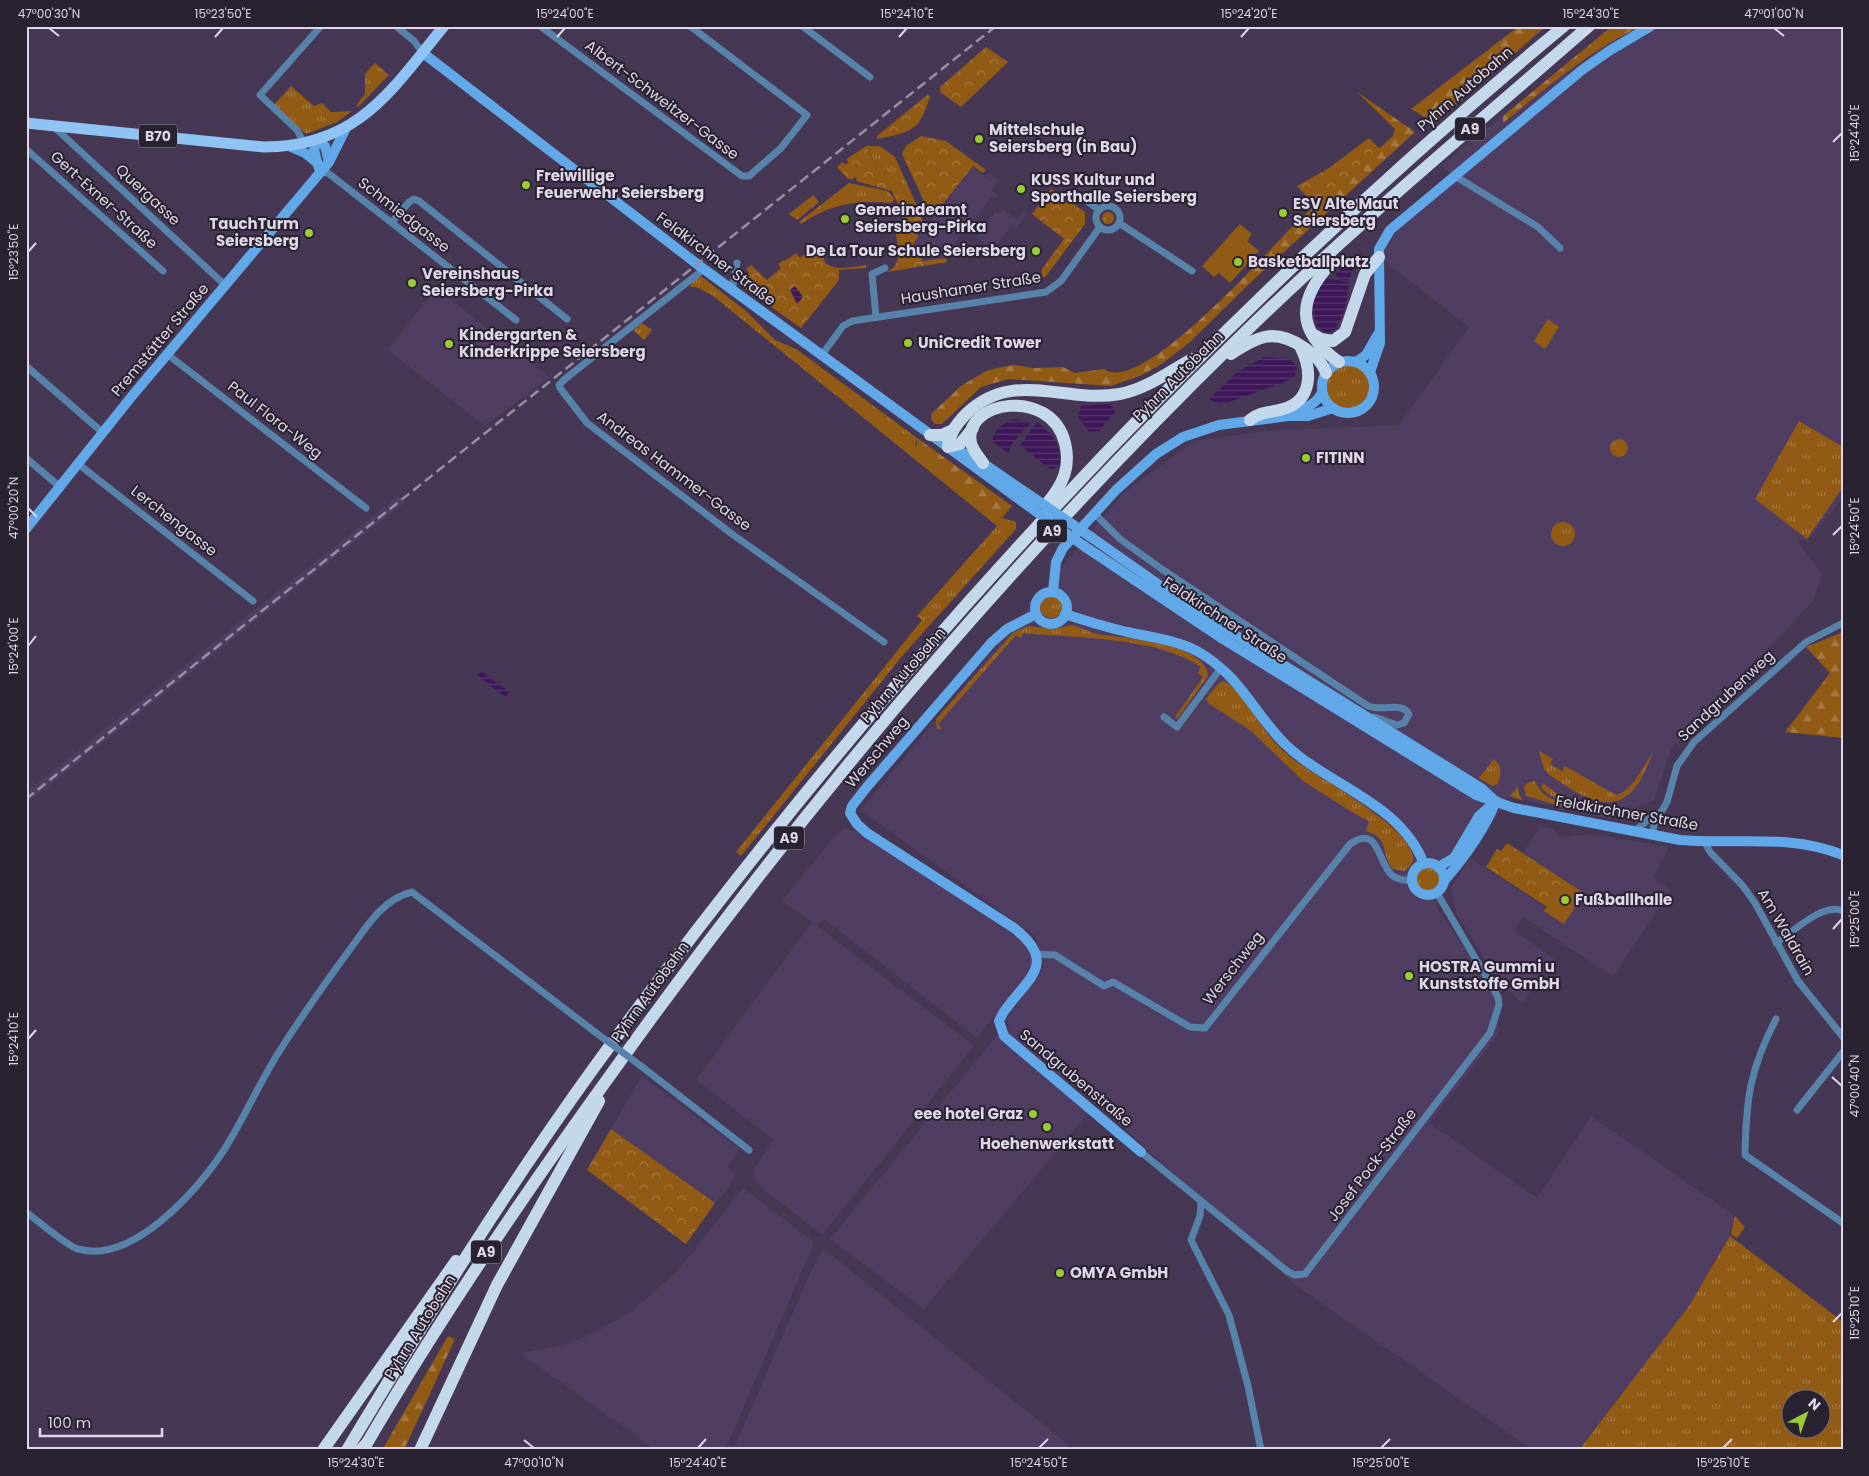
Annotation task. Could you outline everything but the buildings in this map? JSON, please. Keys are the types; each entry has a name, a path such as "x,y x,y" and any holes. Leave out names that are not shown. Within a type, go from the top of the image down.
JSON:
{"highway":[{"name":"Pyhrn Autobahn","path":"347,1450 491,1218 591,1072 752,859 889,692 1032,530 1207,350 1359,204 1430,140 1564,26"},
{"name":"Pyhrn Autobahn","path":"363,1450 478,1264 548,1161 743,894 901,700 1101,477 1210,367 1302,278 1358,230 1406,185 1589,28"},
{"path":"1339,362 1323,349 1312,333 1306,315 1307,297 1319,275 1354,239 1358,230"},
{"path":"1312,333 1321,340 1333,341 1344,332 1365,274 1379,257"},
{"path":"1210,367 1253,340 1275,335 1293,340 1300,345 1318,359 1326,373"},
{"path":"1250,420 1258,413 1284,409 1300,399 1308,382 1309,371 1300,345"},
{"path":"1032,530 1037,516 1058,490 1066,474 1068,461 1064,436 1051,418 1042,411 1022,405 995,409 980,419 960,444 948,447 948,439 953,430 980,402 1001,392 1031,389 1098,396 1120,394 1140,388 1207,350"},
{"path":"973,428 971,442 983,463"},
{"path":"930,435 942,435 953,430"},
{"path":"420,1450 497,1285 620,1061"},
{"path":"322,1450 459,1256 491,1218"},
{"path":"425,1450 434,1422"}],"main road":[{"name":"B70","path":"26,122 264,147 290,147 317,140 346,128 378,105 444,26"},
{"path":"1322,392 1327,402 1333,408 1347,413 1359,411 1372,398 1375,390 1370,372 1380,343 1379,257 1382,243 1390,230 1582,70 1609,51 1651,26"},
{"name":"Feldkirchner Straße","path":"423,53 704,269 821,356 948,447 983,463 1084,546 1224,639 1476,795 1514,808 1653,834 1705,842 1796,841 1843,855"},
{"name":"Premstätter Straße","path":"26,529 102,432 225,285 318,167 329,162 346,128"},
{"path":"318,167 314,150 317,140 326,146 329,162"},
{"path":"290,147 305,154 318,167"},
{"path":"1288,416 1317,400 1322,392 1326,373 1339,362 1356,362 1366,355 1379,333"},
{"path":"1356,362 1370,372"},
{"path":"1053,592 1058,557 1094,513 1150,460 1170,445 1206,428 1250,420 1308,416 1333,408"},
{"name":"Feldkirchner Straße","path":"948,447 960,459 1091,537 1192,608 1481,788 1496,801"},
{"path":"1045,592 1053,592 1065,600 1065,614 1060,621 1051,624 1042,621 1036,614 1035,607 1038,597 1045,592"},
{"name":"Werschweg","path":"1036,614 1007,629 992,642 866,788 852,806 850,813 857,824 867,832 1014,928 1030,942 1036,954"},
{"path":"1065,614 1100,626 1176,642 1196,651 1222,668 1244,690 1286,745 1399,824 1417,847 1424,864"},
{"path":"1438,867 1454,858 1479,816 1496,801"},
{"path":"1444,881 1442,872 1438,867 1424,864 1415,870 1412,880 1414,888 1422,894 1430,895 1437,893 1444,881 1467,853 1490,815 1496,801"},
{"name":"Sandgrubenstraße","path":"1036,954 1038,964 1033,976 1008,1006 999,1021 1004,1036 1141,1152"}],"street":[{"path":"304,143 297,130 260,95 321,26"},
{"path":"396,26 414,41 423,53"},
{"name":"Albert-Schweitzer-Gasse","path":"540,26 742,176 749,176 774,154 807,115 690,26"},
{"path":"802,26 870,77"},
{"name":"Quergasse","path":"53,126 225,285"},
{"name":"Gert-Exner-Straße","path":"26,148 163,271"},
{"name":"Schmiedgasse","path":"318,167 392,222 516,320"},
{"path":"1455,176 1538,227 1560,248"},
{"path":"392,222 408,202 419,201 567,319"},
{"path":"1087,201 1099,210"},
{"path":"1105,206 1116,209 1120,215 1119,223 1111,230 1100,227 1096,217 1099,210 1105,206"},
{"path":"1119,223 1192,271"},
{"name":"Haushamer Straße","path":"821,356 843,326 852,321 1046,292 1061,281 1100,227"},
{"path":"732,290 737,263"},
{"path":"876,317 872,274 885,268"},
{"name":"Andreas Hammer-Gasse","path":"704,269 565,378 559,385 560,388 587,422 732,534 884,642"},
{"name":"Paul Flora-Weg","path":"167,354 366,508"},
{"path":"26,366 102,432"},
{"path":"26,458 59,486"},
{"name":"Lerchengasse","path":"78,463 253,601"},
{"path":"1094,513 1120,539 1163,570 1352,696 1378,710 1400,706 1406,708 1409,714 1404,723 1397,724 1352,707"},
{"name":"Sandgrubenweg","path":"1653,834 1654,824 1667,802 1677,766 1694,742 1806,642 1843,623"},
{"path":"1164,717 1177,727 1222,668"},
{"path":"1635,831 1651,817 1660,814"},
{"name":"Werschweg","path":"1036,954 1055,955 1104,986 1113,982 1190,1027 1204,1028 1350,844 1357,839 1368,839 1377,846 1385,866 1393,876 1412,880"},
{"name":"Am Waldrain","path":"1705,842 1710,852 1743,886 1798,981 1843,1037"},
{"path":"26,1212 77,1249 100,1251 126,1244 167,1215 198,1183 223,1151 276,1057 303,1015 372,919 399,895 412,892 749,1150"},
{"name":"Josef Pock-Straße","path":"1141,1152 1287,1272 1298,1276 1305,1274 1490,1033 1499,1005 1498,997 1437,893"},
{"path":"1776,943 1821,912 1830,908 1843,911"},
{"path":"1776,1019 1754,1067 1746,1117 1745,1155 1843,1223"},
{"path":"1797,1110 1843,1052"},
{"path":"1201,1203 1200,1216 1191,1240 1228,1314 1248,1386 1261,1450"}],"shaded area":[{"path":"1843,26 1843,498 1807,541 1796,538 1822,574 1813,602 1671,749 1654,800 1610,819 1510,797 1436,905 1495,995 1499,1034 1429,1123 1537,1198 1591,1116 1735,1216 1730,1236 1689,1306 1579,1450 1533,1450 1294,1284 1120,1124 1009,1033 1007,1018 1044,966 1035,936 861,810 1122,494 1194,441 1266,431 1399,425 1469,327 1379,257 1382,243 1454,176 1441,166 1611,27"},
{"path":"973,167 985,178 989,173 998,180 991,190 998,195 995,199 991,197 973,222 971,221 947,253 948,258 922,261 921,254 918,258 908,251 918,237 916,223 930,221"},
{"path":"1003,209 1017,219 1023,212 1026,215 1017,228 1012,225 993,250 976,237 995,212 998,214"},
{"path":"1351,261 1356,262 1348,281 1341,280 1335,274"},
{"path":"1326,277 1349,283 1345,310 1334,331 1327,333 1317,327 1313,306 1317,290"},
{"path":"795,286 803,297 797,304 790,290"},
{"path":"436,288 549,377 485,426 388,350"},
{"path":"1264,357 1290,359 1297,366 1295,376 1283,383 1220,405 1209,399 1236,373"},
{"path":"1110,404 1116,411 1099,431 1089,432 1078,417 1081,406"},
{"path":"1016,419 1031,423 1013,442 1008,453 992,441 993,436 1001,426"},
{"path":"1037,422 1048,431 1055,441 1061,466 1050,469 1020,445"},
{"path":"398,496 405,502 26,804 26,792"},
{"path":"481,671 509,692 505,697 478,676"},
{"path":"1540,826 1554,829 1560,838 1574,835 1604,836 1669,847 1653,877 1671,890 1613,976 1523,917 1514,930 1554,959 1522,1003 1502,985 1456,913 1451,888 1470,858 1546,908 1544,911 1584,893 1523,853"},
{"path":"844,829 854,830 1011,932 1026,945 1031,953 1033,963 1029,973 977,1038 824,919 817,926 974,1046 822,1235 767,1192 754,1178 753,1170 774,1140 696,1080 812,922 782,901 833,838"},
{"path":"998,1034 1090,1111 924,1309 830,1239"},
{"path":"642,1076 740,1149 727,1167 735,1174 727,1190 715,1203 611,1129"},
{"path":"743,1188 814,1242 725,1450 656,1450 520,1353 565,1345 592,1334 634,1310 680,1268"},
{"path":"824,1249 1069,1445 1066,1450 733,1450 812,1269"}],"green space":[{"path":"1519,26 1546,26 1435,123 1411,109"},
{"path":"1641,26 1586,58 1503,123 1503,116 1611,27"},
{"path":"986,47 1008,62 961,107 940,92 940,87"},
{"path":"375,63 389,75 358,107 357,104 365,94 365,74"},
{"path":"291,86 314,106 322,103 331,112 352,111 337,122 306,134 274,105"},
{"path":"1357,92 1415,132 1249,284 1190,342 1163,363 1142,375 1111,386 1008,379 981,387 942,424 935,424 931,419 931,414 961,386 986,371 1014,365 1034,368 1063,367 1075,373 1104,369 1122,372 1146,362 1174,342 1233,288 1296,223 1393,136 1395,129"},
{"path":"927,95 930,96 926,108 913,128 907,132 877,139 877,136"},
{"path":"921,136 946,141 986,170 983,173 973,166 934,215 929,212 902,154 906,146"},
{"path":"1369,138 1380,149 1316,206 1297,186 1329,168"},
{"path":"866,146 878,146 867,148 876,164 902,186 913,209 908,211 898,204 892,191 856,181 857,178 854,177 852,180 847,178 837,167 843,162 845,165 848,163 847,159"},
{"path":"880,146 895,157 918,208 913,209 902,186 876,164 867,147"},
{"path":"849,183 888,191 895,199 891,203 866,202 844,205 823,212 801,224 799,222"},
{"path":"1051,189 1085,212 1085,224 1046,276 1041,279 1042,269 1064,239 1032,214"},
{"path":"813,195 819,202 797,220 789,214"},
{"path":"1106,212 1110,212 1114,218 1110,224 1106,224 1102,220 1102,216"},
{"path":"919,213 923,222 916,223 918,237 908,251 917,257 921,254 922,261 946,258 947,262 887,272 893,268 898,258 895,228 898,224 901,225 902,222 900,220 903,217"},
{"path":"1240,224 1252,234 1247,241 1259,251 1230,283 1219,273 1214,277 1202,266"},
{"path":"816,245 822,250 819,250 820,255 823,255 825,263 830,266 845,268 866,265 866,268 839,270 839,280 801,328 740,285 743,281 748,284 751,280 747,276 749,272 746,269 751,265 767,280 781,268 778,264 796,253 800,258"},
{"path":"701,276 747,312 775,340 796,349 917,438 915,445 1002,518 1016,522 1016,529 903,655 741,856 736,852 922,620 917,616 997,526 712,295 696,287 690,287 692,282"},
{"path":"1548,319 1559,327 1545,349 1534,341"},
{"path":"642,323 652,330 644,340 633,330"},
{"path":"1345,365 1353,365 1365,371 1371,387 1365,403 1353,409 1345,409 1333,403 1327,391 1327,383 1333,371"},
{"path":"1799,421 1843,447 1843,487 1807,539 1755,499"},
{"path":"917,438 1012,506 1002,518 968,496 916,453"},
{"path":"1615,439 1623,439 1628,444 1626,455 1615,457 1610,452 1610,444"},
{"path":"1563,522 1571,526 1575,534 1571,542 1563,546 1555,542 1551,534 1555,526"},
{"path":"1051,596 1059,599 1062,607 1059,615 1051,618 1043,615 1040,607 1043,599"},
{"path":"1072,625 1097,634 1142,640 1179,649 1194,656 1204,665 1208,676 1177,719 1175,717 1203,677 1198,673 1201,667 1183,657 1140,644 1023,633 1021,638 1016,635 938,724 942,729 937,729 936,719 1013,633 1028,626 1053,629"},
{"path":"1843,632 1843,738 1785,732 1830,673 1806,647"},
{"path":"1223,681 1235,690 1271,738 1287,754 1355,799 1396,831 1409,847 1413,860 1404,871 1393,869 1389,864 1379,838 1366,831 1369,821 1303,781 1251,731 1208,703 1206,699 1217,685"},
{"path":"1539,751 1553,759 1550,764 1562,771 1565,766 1616,795 1622,793 1632,784 1653,752 1635,788 1625,797 1614,802 1603,802 1580,794 1548,774 1544,769"},
{"path":"1494,759 1499,765 1500,773 1498,784 1492,786 1479,778"},
{"path":"1535,781 1542,793 1571,809 1526,796 1524,787 1527,783"},
{"path":"1543,783 1572,805 1550,795 1541,788"},
{"path":"1518,786 1519,795 1523,801 1510,796"},
{"path":"1507,843 1564,880 1547,907 1486,867 1497,849 1501,851"},
{"path":"1428,867 1433,868 1439,874 1439,884 1433,890 1428,891 1423,890 1417,884 1416,879 1417,874 1423,868"},
{"name":"Fußballhalle","path":"1564,880 1584,893 1564,924 1544,911"},
{"path":"611,1129 715,1203 686,1244 587,1170"},
{"path":"1735,1216 1745,1227 1737,1238 1731,1234"},
{"path":"1730,1236 1843,1322 1843,1450 1579,1450 1689,1306"},
{"path":"448,1336 455,1339 404,1450 382,1450"}],"railway":[{"path":"26,799 996,26"}],"place":[{"name":"Mittelschule Seiersberg (in Bau)","path":"979,139"},
{"name":"Freiwillige Feuerwehr Seiersberg","path":"526,185"},
{"name":"KUSS Kultur und Sporthalle Seiersberg","path":"1021,189"},
{"name":"ESV Alte Maut Seiersberg","path":"1283,213"},
{"name":"Gemeindeamt Seiersberg-Pirka","path":"845,219"},
{"name":"TauchTurm Seiersberg","path":"309,233"},
{"name":"De La Tour Schule Seiersberg","path":"1036,251"},
{"name":"Basketballplatz","path":"1238,262"},
{"name":"Vereinshaus Seiersberg-Pirka","path":"412,283"},
{"name":"UniCredit Tower","path":"908,343"},
{"name":"Kindergarten & Kinderkrippe Seiersberg","path":"449,344"},
{"name":"FITINN","path":"1306,458"},
{"name":"Fußballhalle","path":"1565,900"},
{"name":"HOSTRA Gummi u Kunststoffe GmbH","path":"1409,976"},
{"name":"eee hotel Graz","path":"1033,1114"},
{"name":"Hoehenwerkstatt","path":"1047,1127"},
{"name":"OMYA GmbH","path":"1060,1273"}]}
